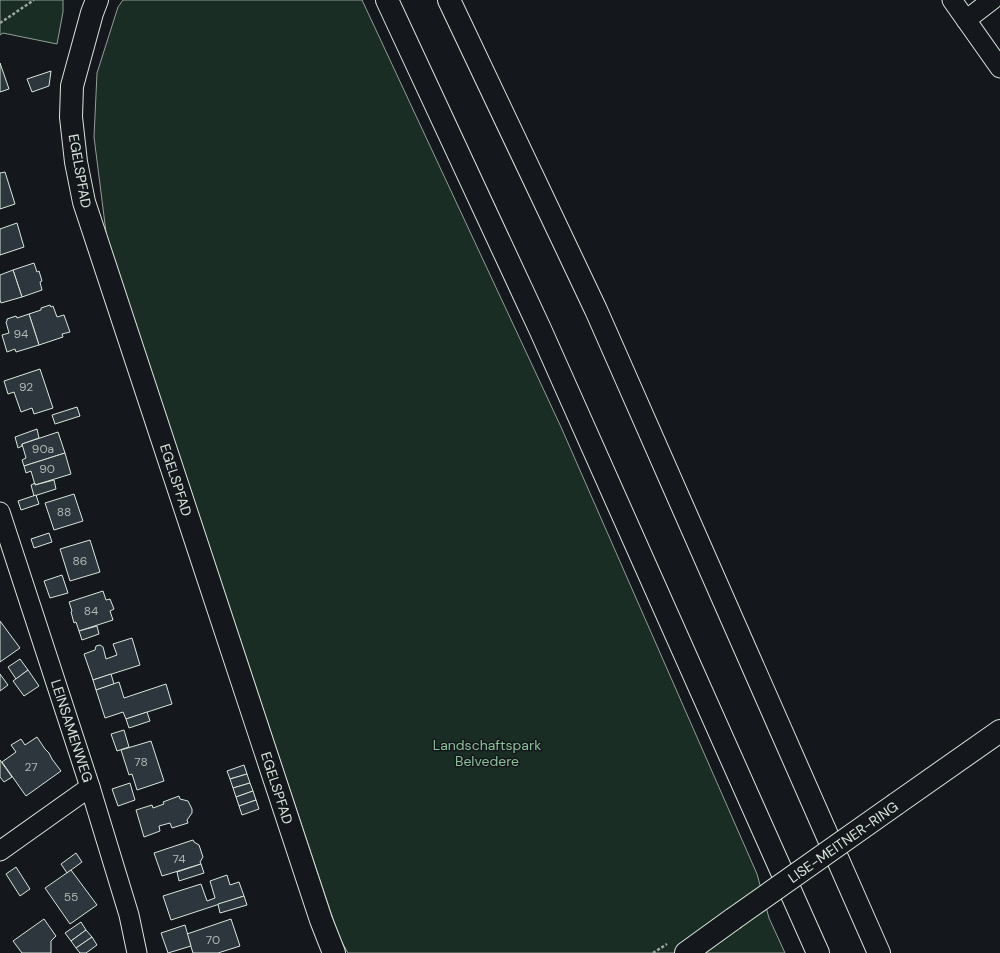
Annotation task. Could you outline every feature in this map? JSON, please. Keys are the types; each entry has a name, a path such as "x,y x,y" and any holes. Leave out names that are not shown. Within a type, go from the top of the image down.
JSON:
{"main road":[{"name":"EGELSPFAD","path":"97,0 72,86 71,117 76,162 84,202 321,920 334,953"},
{"path":"387,0 540,329 818,953"},
{"path":"449,0 596,310 879,953"},
{"name":"LISE-MEITNER-RING","path":"686,953 732,919 1000,731"}],"street":[{"path":"952,0 1000,68"},
{"path":"966,20 992,0"},
{"name":"LEINSAMENWEG","path":"1,519 90,787 129,915 137,953"},
{"path":"0,851 90,787"}],"path":[{"path":"0,23 34,0"}],"green space":[{"path":"0,0 63,0 63,12 57,44 3,33 0,35"},
{"name":"Landschaftspark Belvedere","path":"123,0 362,0 561,427 757,874 769,918 785,953 348,953 339,937 107,240 94,137 97,73 118,7"}],"building":[{"path":"0,63 9,89 0,92"},
{"path":"51,71 49,86 32,92 27,79"},
{"path":"5,172 15,204 0,209 0,173"},
{"path":"17,223 24,247 0,255 0,229"},
{"path":"34,263 37,272 39,271 42,281 40,282 42,290 22,297 13,270"},
{"path":"13,270 22,297 1,303 0,275"},
{"path":"50,305 51,307 53,306 57,317 64,315 70,332 62,334 63,337 39,345 29,314"},
{"path":"29,314 39,345 16,352 15,349 7,352 2,335 9,333 6,322 7,319 16,316 17,318"},
{"path":"40,369 53,408 34,414 32,408 21,412 14,392 8,394 4,381"},
{"path":"77,407 80,416 55,424 52,415"},
{"path":"37,429 39,438 22,444 22,446 18,448 15,437"},
{"path":"58,432 65,453 24,466 22,460 26,458 22,444"},
{"path":"65,453 71,474 35,485 31,471 26,473 24,466"},
{"path":"54,480 56,489 34,496 31,485"},
{"path":"74,494 83,521 54,530 45,503"},
{"path":"36,495 39,504 21,510 18,501"},
{"path":"49,533 52,542 34,548 31,539"},
{"path":"90,540 100,572 70,581 60,549"},
{"path":"62,575 68,593 50,598 44,581"},
{"path":"103,591 106,600 110,599 114,609 110,611 113,620 79,631 76,622 74,623 69,602"},
{"path":"0,621 20,648 0,662"},
{"path":"97,626 99,634 82,640 79,631"},
{"path":"132,638 140,665 93,680 84,654 95,650 96,646 100,645 103,647 106,659 117,655 113,644"},
{"path":"20,659 28,670 16,679 8,667"},
{"path":"28,670 39,686 24,696 13,681"},
{"path":"0,674 8,685 0,691"},
{"path":"111,674 114,684 96,690 93,680"},
{"path":"119,682 124,698 166,684 172,704 126,719 123,712 105,718 96,690"},
{"path":"147,712 150,721 129,728 126,719"},
{"path":"124,730 129,747 117,751 111,734"},
{"path":"37,737 61,771 26,796 2,762 16,752 11,745 21,739 25,745"},
{"path":"151,741 164,781 137,790 132,774 129,775 121,750"},
{"path":"0,760 12,777 4,782 0,777"},
{"path":"244,765 247,774 230,779 227,771"},
{"path":"247,774 250,783 233,788 230,779"},
{"path":"130,783 135,800 118,806 112,789"},
{"path":"250,783 253,791 236,797 233,788"},
{"path":"253,791 256,800 239,806 236,797"},
{"path":"179,796 180,799 188,801 192,809 192,813 187,820 188,823 172,828 170,823 159,826 160,831 144,837 136,810 152,805 153,808 164,804 163,802"},
{"path":"256,800 259,809 242,815 239,806"},
{"path":"193,840 199,845 203,857 200,862 201,864 162,876 154,853"},
{"path":"76,853 82,862 67,873 61,864"},
{"path":"201,864 204,873 179,881 177,872"},
{"path":"16,867 30,889 20,896 6,874"},
{"path":"71,870 97,905 70,924 45,888"},
{"path":"227,875 230,885 239,882 244,896 171,920 163,896 201,884 207,901 215,898 210,881"},
{"path":"244,896 247,905 220,913 218,904"},
{"path":"44,919 56,936 51,941 51,953 22,953 13,941"},
{"path":"231,919 240,946 218,953 193,953 187,934"},
{"path":"81,922 86,930 71,941 65,933"},
{"path":"185,925 191,946 168,953 161,933"},
{"path":"86,930 92,937 76,948 71,941"},
{"path":"92,937 97,945 86,953 80,953 76,948"}]}
